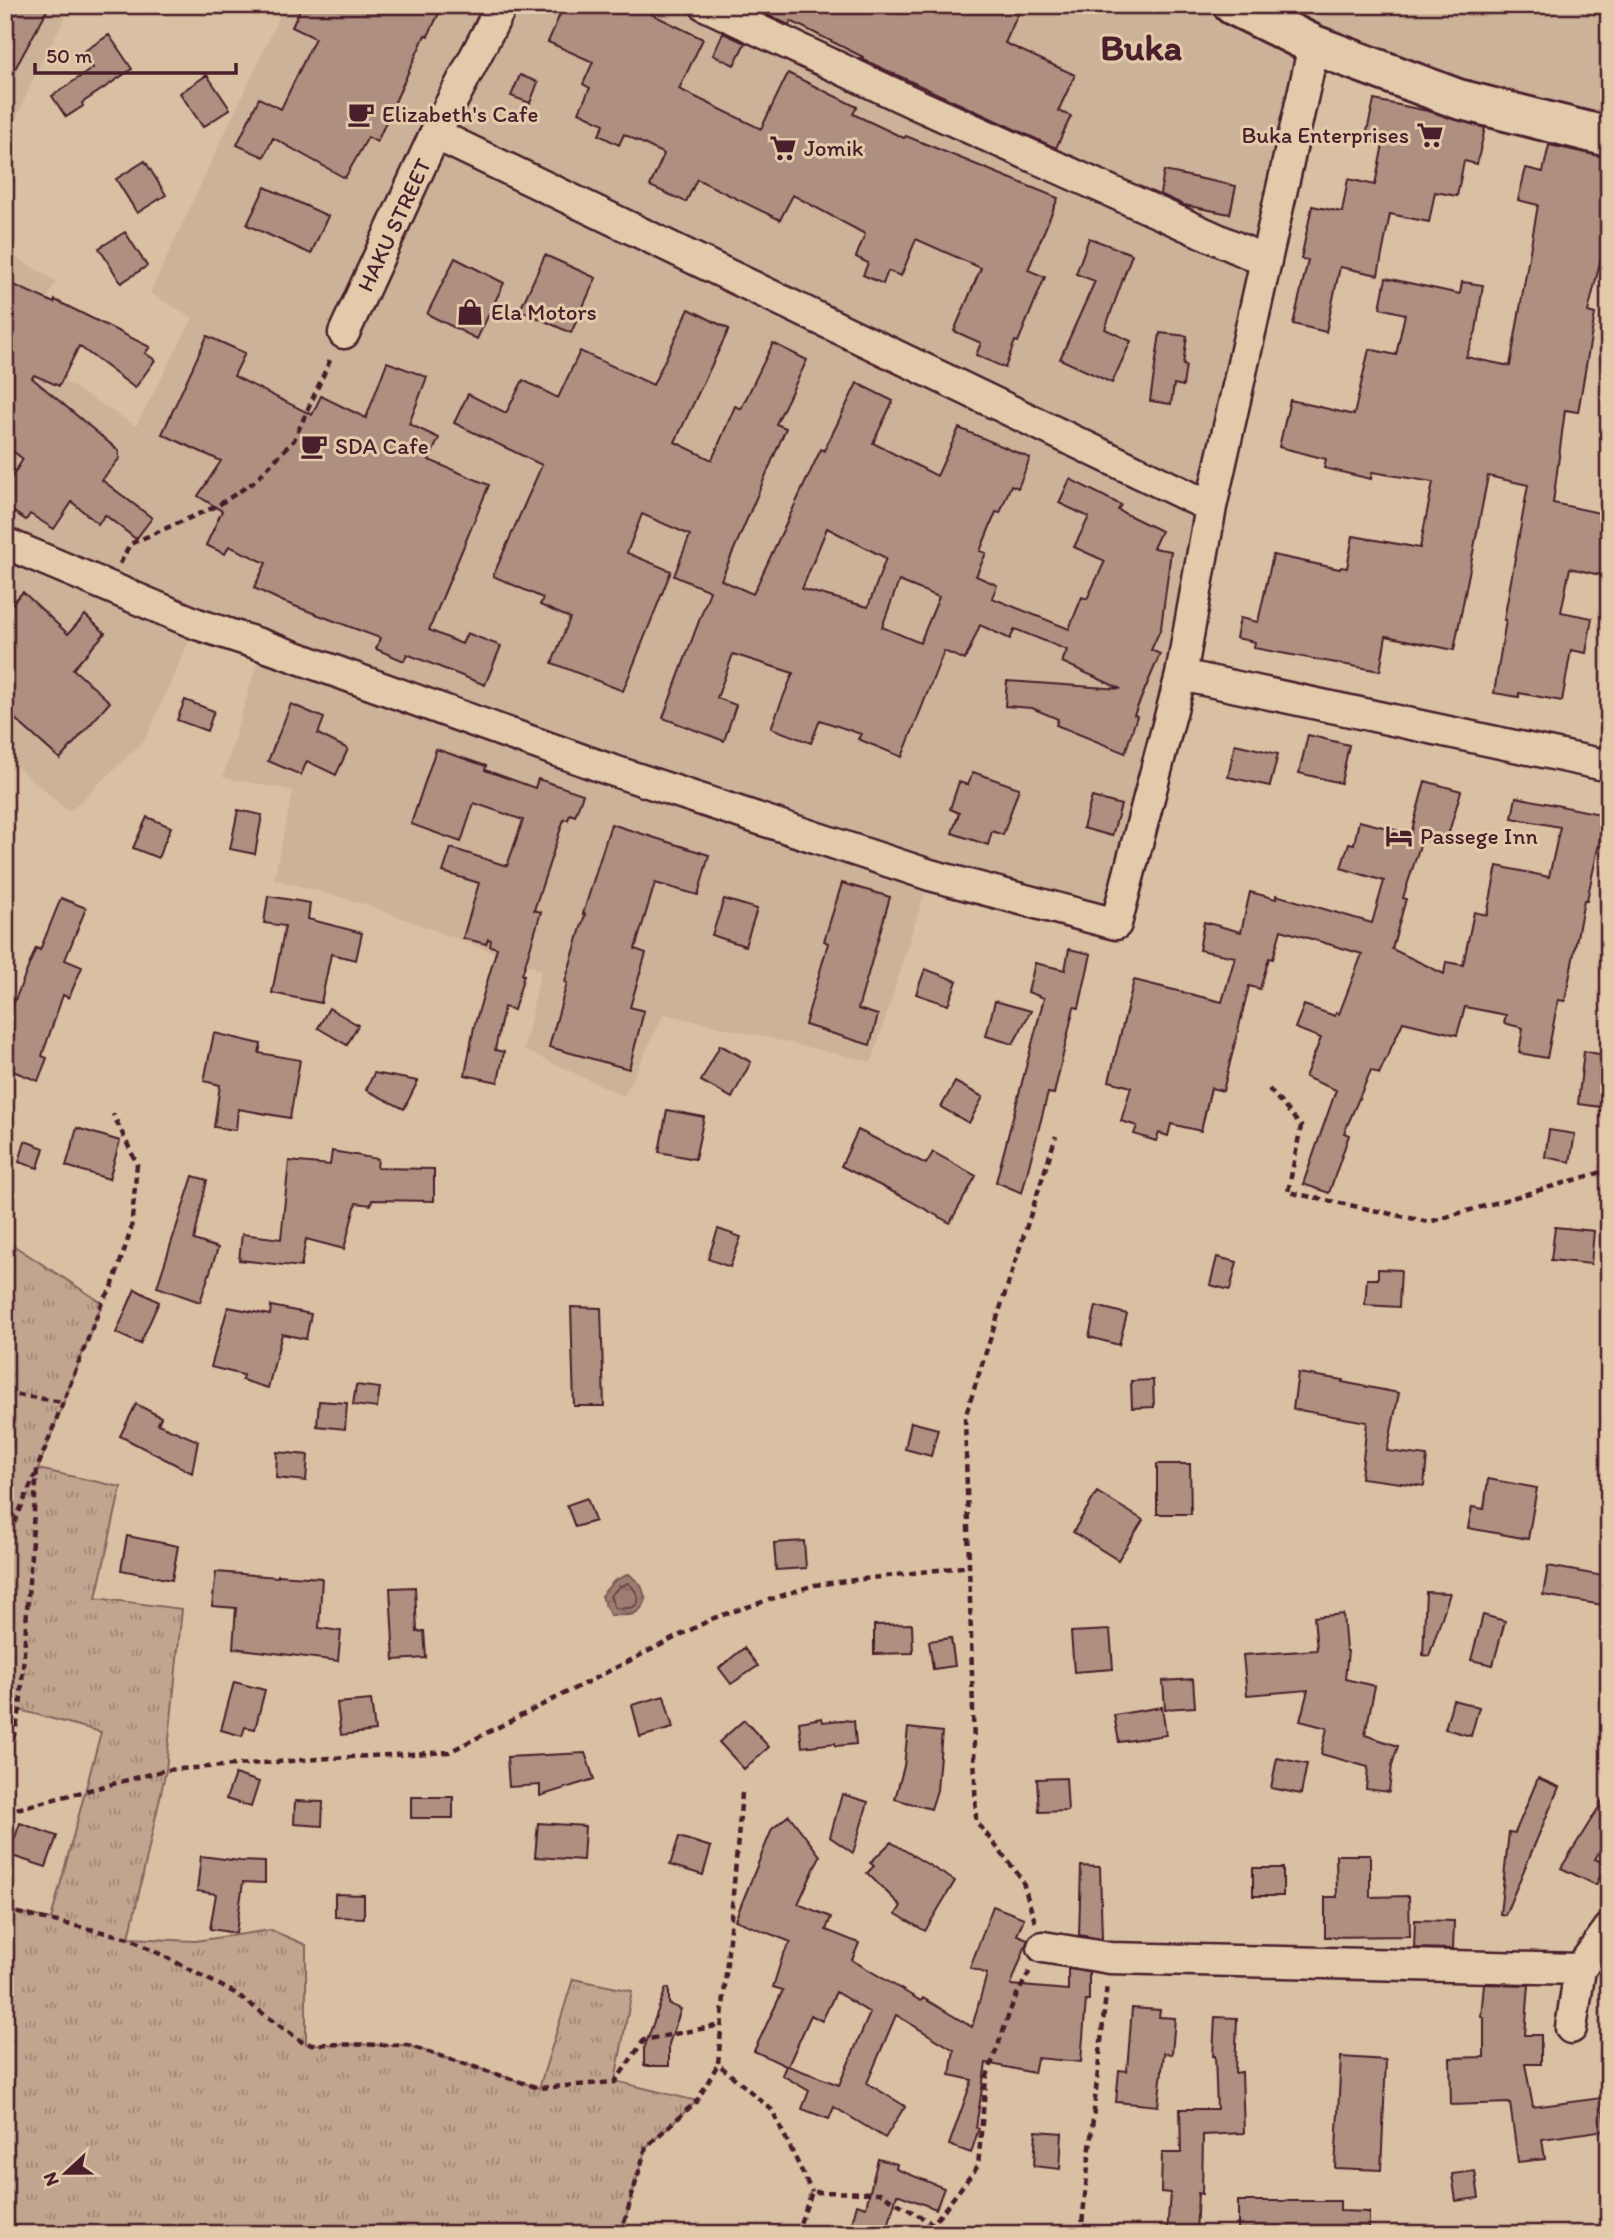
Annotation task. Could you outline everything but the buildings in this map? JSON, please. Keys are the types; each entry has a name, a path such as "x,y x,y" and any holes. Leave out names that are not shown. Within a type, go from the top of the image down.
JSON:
{"main road":[{"path":"1233,5 1314,45 1458,99 1609,136"}],"street":[{"name":"HAKU STREET","path":"340,340 435,134 502,5"},
{"path":"705,5 914,103 1266,261"},
{"path":"5,543 197,624 605,768 930,874 1116,924 1181,674 1210,507 1314,45"},
{"path":"435,134 1210,507"},
{"path":"1181,674 1609,766"},
{"path":"1571,2028 1580,1969 1609,1929"},
{"path":"1043,1947 1110,1958 1580,1969"}],"path":[{"path":"109,587 130,544 218,506 254,482 294,440 340,340"},
{"path":"1269,1088 1301,1126 1288,1192 1429,1222 1609,1170"},
{"path":"5,1545 102,1303 112,1287 131,1230 137,1164 113,1114"},
{"path":"812,2192 880,2193 933,2224 978,2166 986,2079 1014,2000 1043,1947 1022,1879 976,1821 965,1417 1056,1136"},
{"path":"5,1393 64,1402"},
{"path":"5,1773 20,1710 37,1469"},
{"path":"5,1812 166,1770 449,1752 714,1618 814,1585 970,1566"},
{"path":"621,2234 646,2147 697,2101 718,2064 742,1793"},
{"path":"5,1910 129,1938 235,1993 305,2044 408,2045 539,2088 615,2082 644,2040 722,2025"},
{"path":"1081,2234 1110,1958"},
{"path":"718,2064 772,2110 812,2192 796,2234"}],"shaded area":[{"path":"5,5 73,5 42,59 5,145"},
{"path":"285,5 1609,5 1609,137 1314,45 1116,924 930,875 872,1062 664,1014 624,1096 524,1050 541,970 364,904 274,879 293,791 223,777 262,646 197,624 145,740 69,812 5,756 5,251 56,281 35,323 32,361 136,426 193,318 150,293"}],"green space":[{"path":"5,1240 102,1303 38,1469 121,1487 96,1598 182,1609 166,1770 129,1938 195,1941 271,1930 306,1945 306,2044 407,2045 539,2088 573,1979 632,1991 615,2081 697,2101 646,2147 621,2234 5,2234 5,1910 51,1919 101,1732 5,1706"}],"water":[{"path":"629,1574 641,1585 646,1600 635,1613 610,1615 601,1596 614,1581"}],"place":[{"name":"Elizabeth's Cafe","path":"361,114"},
{"name":"Buka Enterprises","path":"1430,135"},
{"name":"Jomik","path":"783,148"},
{"name":"Ela Motors","path":"470,312"},
{"name":"SDA Cafe","path":"314,446"},
{"name":"Passege Inn","path":"1399,836"}],"district":[{"name":"Buka","path":"1141,47"}]}
